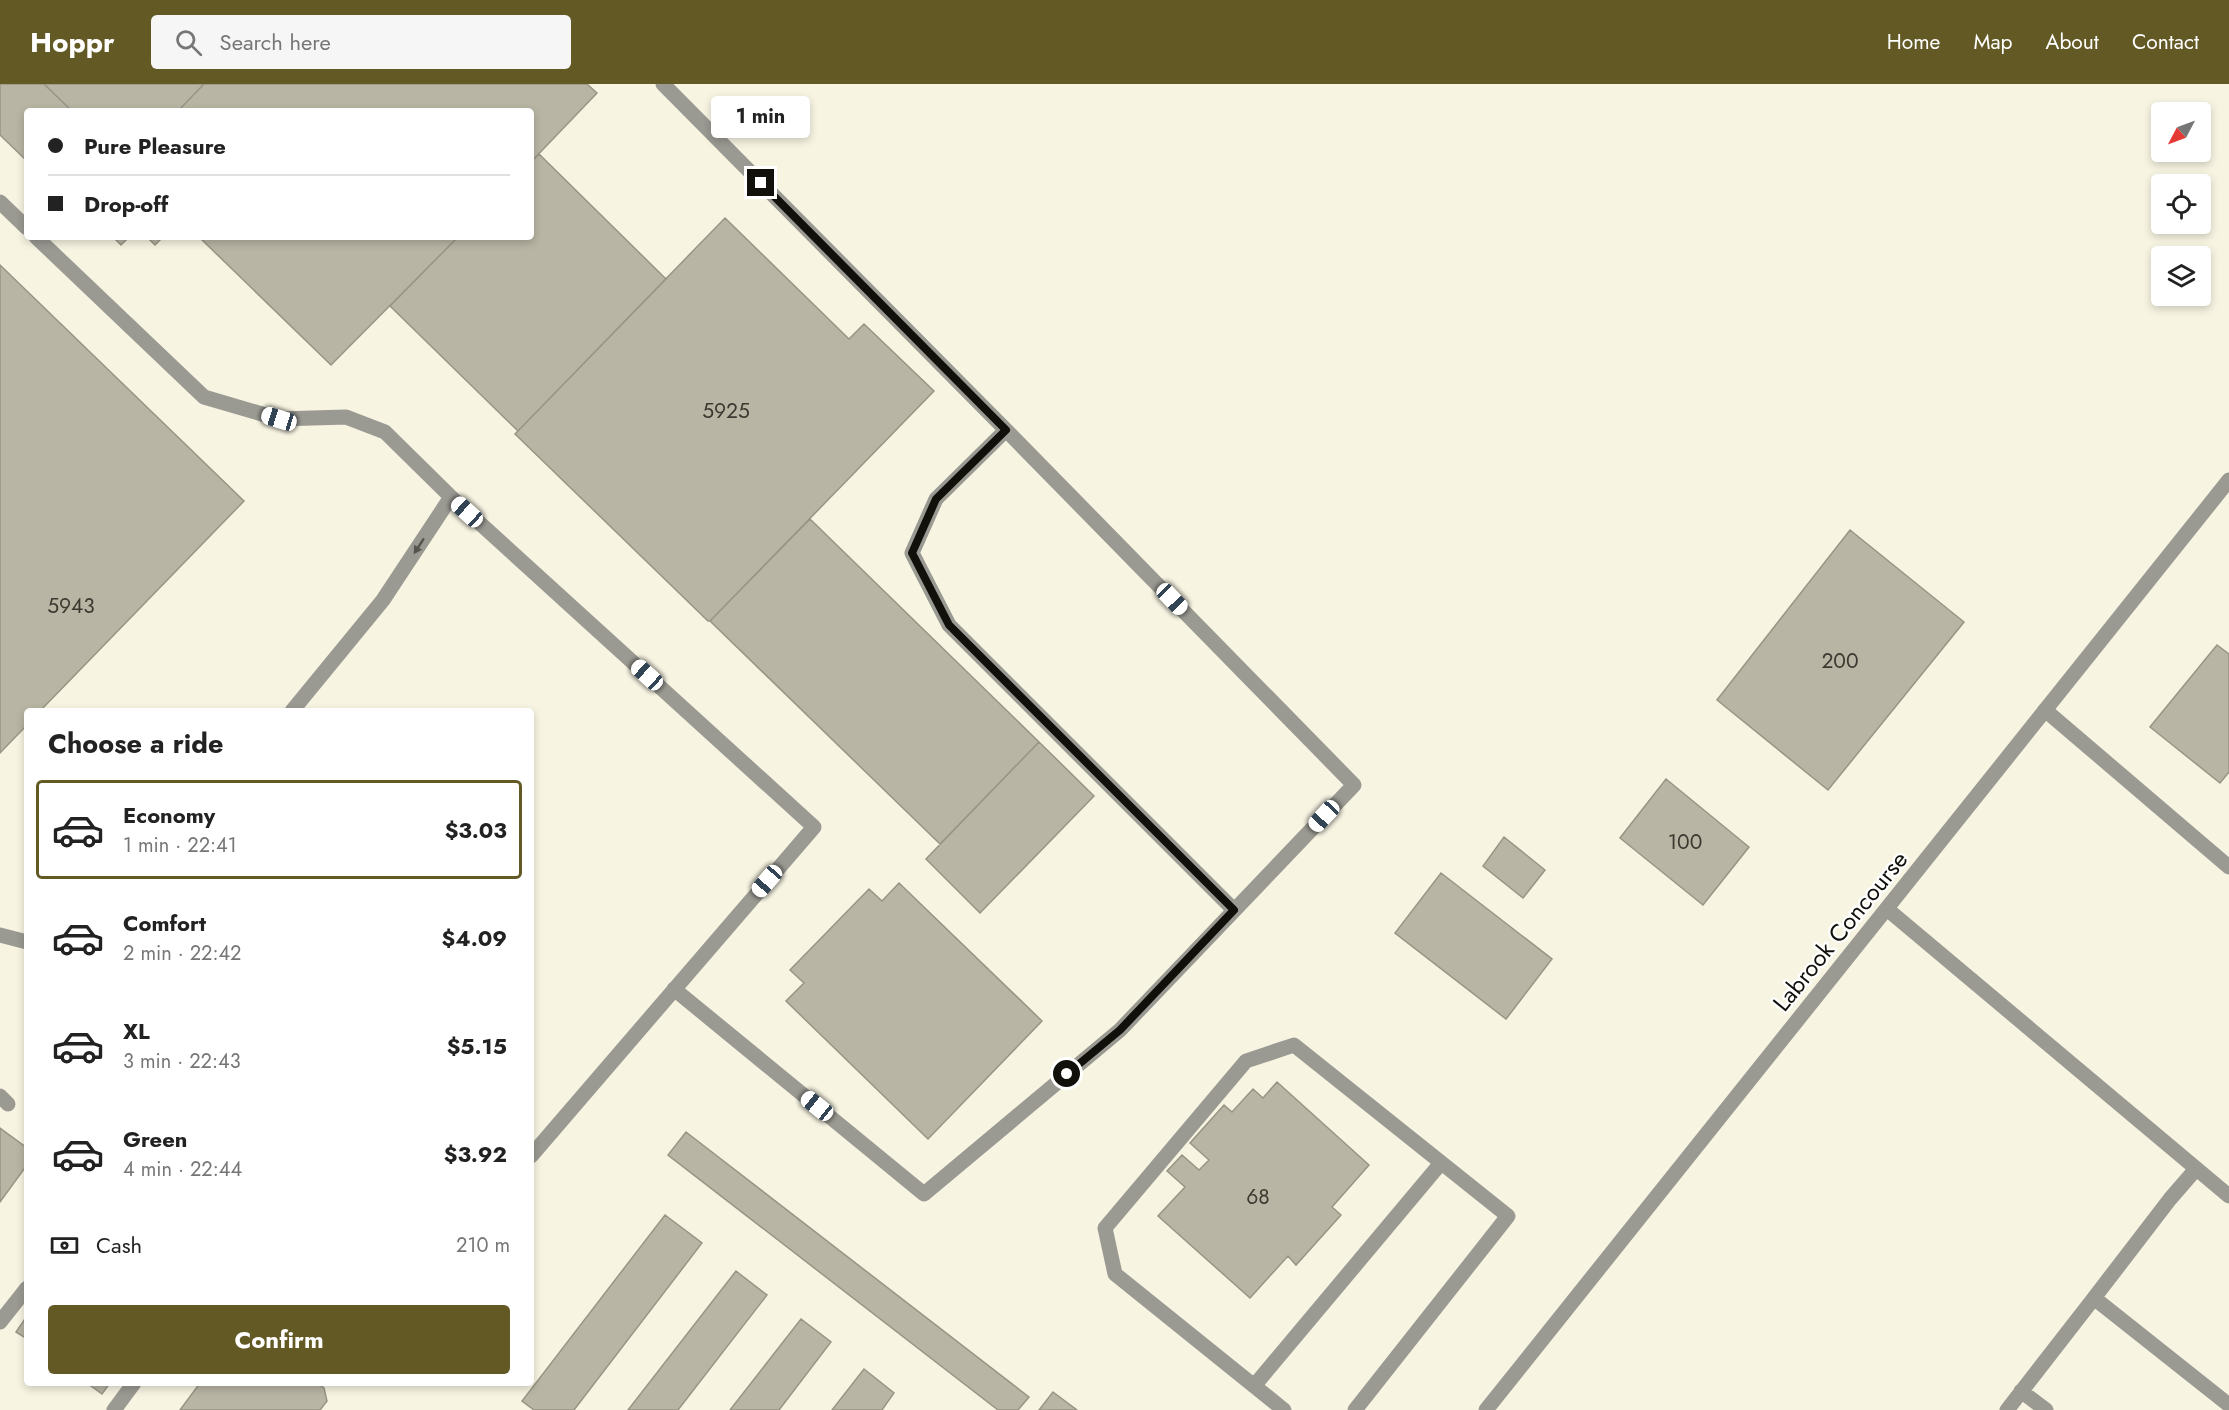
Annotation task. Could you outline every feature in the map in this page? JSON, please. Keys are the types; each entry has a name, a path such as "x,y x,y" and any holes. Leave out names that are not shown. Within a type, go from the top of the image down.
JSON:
{"street":[{"path":"663,84 1354,785 1120,1030 924,1194 674,989"},
{"path":"0,202 24,225"},
{"path":"39,240 204,397 279,419 346,417 385,432 451,497 814,827 534,1152"},
{"path":"1006,430 936,499 912,553 949,625 1234,910"},
{"name":"Labrook Concourse","path":"1486,1410 2229,480"},
{"path":"294,708 383,600 451,497"},
{"path":"2045,710 2229,867"},
{"path":"1887,909 2229,1196"},
{"path":"0,934 24,941"},
{"path":"1284,1410 1115,1274 1105,1228 1246,1061 1294,1045 1508,1216 1354,1410"},
{"path":"1254,1386 1441,1163"},
{"path":"2007,1410 2196,1168"},
{"path":"0,1322 24,1292"},
{"path":"2094,1298 2229,1404"},
{"path":"114,1410 132,1386"},
{"path":"2021,1391 2046,1410"}],"building":[{"path":"0,84 44,84 69,108 24,108 24,158 0,135"},
{"path":"44,84 204,84 181,108 69,108"},
{"path":"204,84 587,84 597,93 534,159 534,108 181,108"},
{"path":"539,154 666,279 518,431 390,306 455,240 534,240 534,159"},
{"path":"725,218 849,339 864,324 934,391 708,621 515,434"},
{"path":"116,240 126,240 121,245"},
{"path":"150,240 160,240 155,245"},
{"path":"202,240 455,240 331,365"},
{"path":"0,265 244,501 43,708 24,708 24,728 0,753"},
{"path":"810,519 1039,742 940,844 710,621"},
{"path":"1850,530 1964,622 1828,790 1717,700"},
{"path":"2217,645 2229,654 2229,772 2220,783 2150,727"},
{"path":"1039,742 1094,796 980,913 926,859"},
{"path":"1666,779 1749,847 1703,905 1620,838"},
{"path":"1504,837 1545,870 1523,898 1483,866"},
{"path":"1441,873 1552,959 1506,1019 1395,933"},
{"path":"899,883 1042,1021 928,1139 786,1001 804,983 790,970 869,889 882,901"},
{"path":"1277,1082 1369,1165 1332,1207 1341,1215 1296,1265 1288,1256 1250,1298 1158,1216 1185,1187 1167,1171 1182,1155 1199,1170 1209,1160 1190,1143 1224,1105 1232,1112 1253,1089 1263,1098"},
{"path":"0,1128 24,1146 24,1169 0,1202"},
{"path":"686,1132 1029,1397 1018,1410 998,1410 668,1155"},
{"path":"665,1215 702,1243 574,1410 534,1410 522,1401"},
{"path":"736,1271 767,1295 678,1410 628,1410"},
{"path":"801,1319 831,1342 779,1410 730,1410"},
{"path":"24,1320 24,1337 16,1332"},
{"path":"864,1369 894,1393 882,1410 832,1410"},
{"path":"91,1386 108,1386 102,1394"},
{"path":"198,1386 321,1386 324,1388 327,1401 320,1410 180,1410"},
{"path":"1053,1392 1077,1410 1039,1410"}],"route":[{"path":"761,183 1006,430 936,499 912,553 949,625 1234,910 1120,1030 1067,1074"}]}
